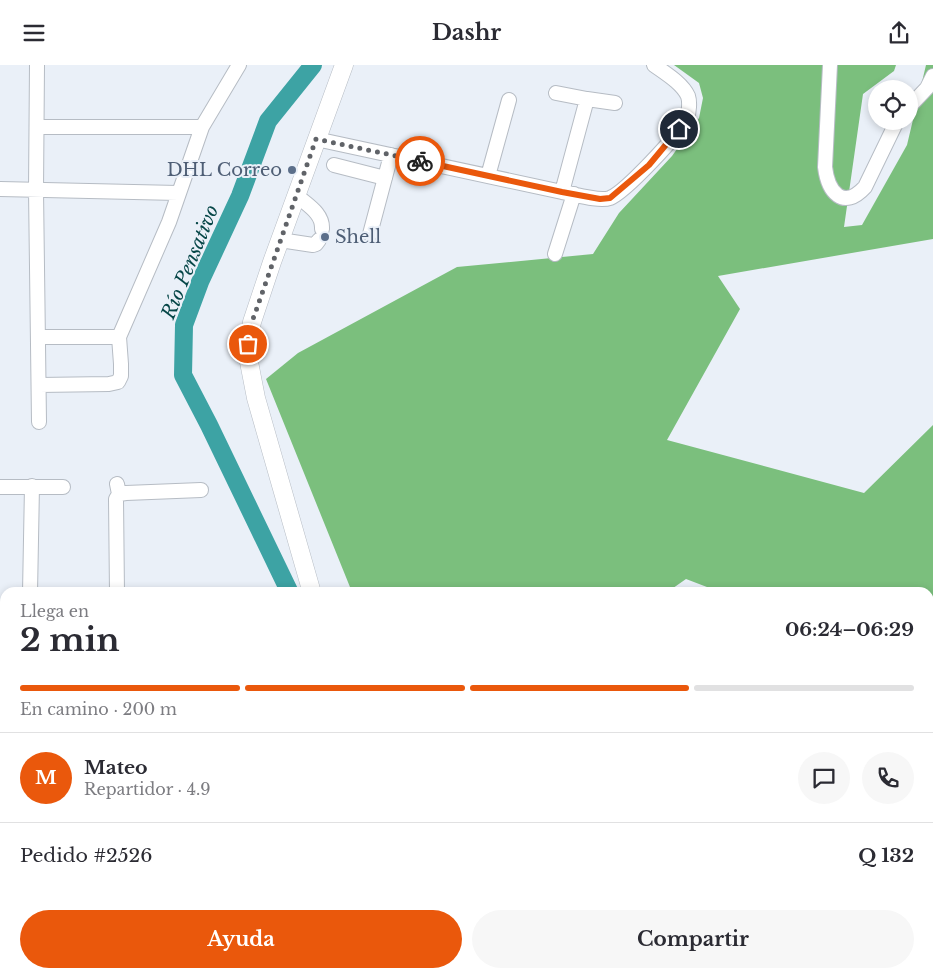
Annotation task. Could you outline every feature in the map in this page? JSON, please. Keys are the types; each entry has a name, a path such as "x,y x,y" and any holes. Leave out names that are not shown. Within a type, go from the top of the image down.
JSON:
{"main road":[{"path":"310,587 256,397 249,362 248,344 252,322 280,240 344,65"},
{"path":"306,571 306,587"},
{"path":"306,571 315,587"}],"street":[{"path":"37,65 36,190 39,421"},
{"path":"38,385 109,384 118,382 121,364 119,337 165,230 202,127 238,65"},
{"path":"316,139 568,193 600,199 610,198 649,165 686,119 689,108 688,96 681,86 654,65"},
{"path":"830,65 825,167 826,179 831,190 840,197 849,199 857,195 865,187 892,130"},
{"path":"918,98 927,88 933,76"},
{"path":"556,93 615,103"},
{"path":"555,254 587,99"},
{"path":"488,176 509,100"},
{"path":"37,127 202,127"},
{"path":"370,234 391,155"},
{"path":"334,165 385,178"},
{"path":"0,189 178,193"},
{"path":"280,240 312,245 316,244 321,235 322,220 296,195"},
{"path":"38,337 119,337"},
{"path":"30,587 32,486"},
{"path":"0,487 64,487"},
{"path":"117,587 116,499 118,489 126,493 202,490"}],"green space":[{"path":"674,65 896,65 894,71 882,80 868,80 868,90 863,94 844,227 862,225 907,145 911,130 918,130 918,99 926,65 933,65 933,239 718,276 740,309 667,440 864,493 933,425 933,587 707,587 686,579 675,587 350,587 266,379 298,353 457,267 593,254 619,213 672,156 699,118 703,98 699,83"}],"waterway":[{"name":"Río Pensativo","path":"287,587 183,375 184,325 200,282 240,196 268,121 313,65"}],"way so far":[{"path":"248,344 252,322 316,139 420,161"}],"place":[{"name":"DHL Correo","path":"292,170"},
{"name":"Shell","path":"325,237"}],"route":[{"path":"420,161 562,192 600,199 610,198 649,165 679,129"}]}
